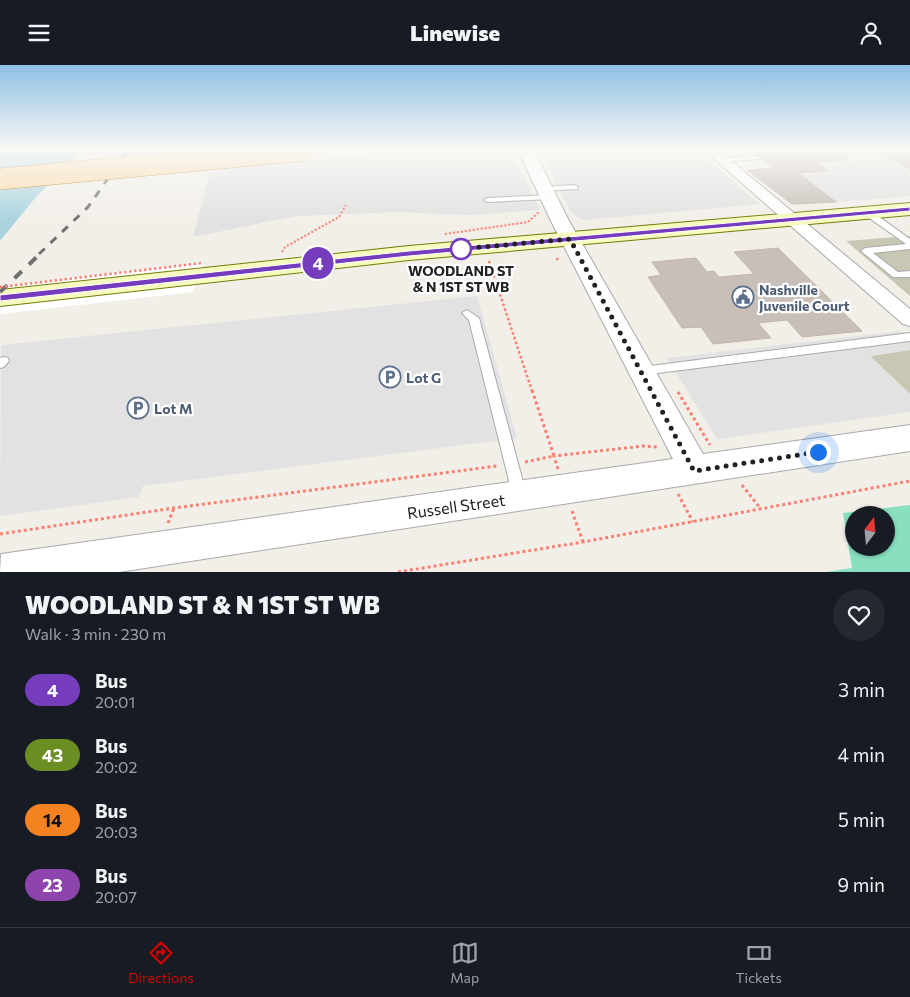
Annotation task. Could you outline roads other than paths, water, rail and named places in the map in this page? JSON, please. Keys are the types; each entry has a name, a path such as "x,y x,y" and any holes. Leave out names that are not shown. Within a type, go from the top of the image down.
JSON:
{"main road":[{"path":"0,179 57,174"},
{"path":"0,298 382,256 561,252 792,219 910,209"}],"street":[{"path":"535,174 561,252 642,371 686,481"},
{"path":"738,174 910,319"},
{"name":"Russell Street","path":"1,572 520,497 686,481 910,438"}],"lane":[{"path":"488,200 542,194 574,187"},
{"path":"868,213 910,244"},
{"path":"910,244 865,251 896,275 910,273"},
{"path":"467,313 474,318 520,497"},
{"path":"642,371 910,337"}],"water":[{"path":"0,174 59,174 35,198 0,241"}],"railway":[{"path":"39,254 88,207 111,174"},
{"path":"0,292 41,253"}],"place":[{"name":"WOODLAND ST & N 1ST ST WB","path":"461,249"},
{"name":"Nashville Juvenile Court","path":"743,297"},
{"name":"Lot G","path":"390,377"},
{"name":"Lot M","path":"138,408"}]}
